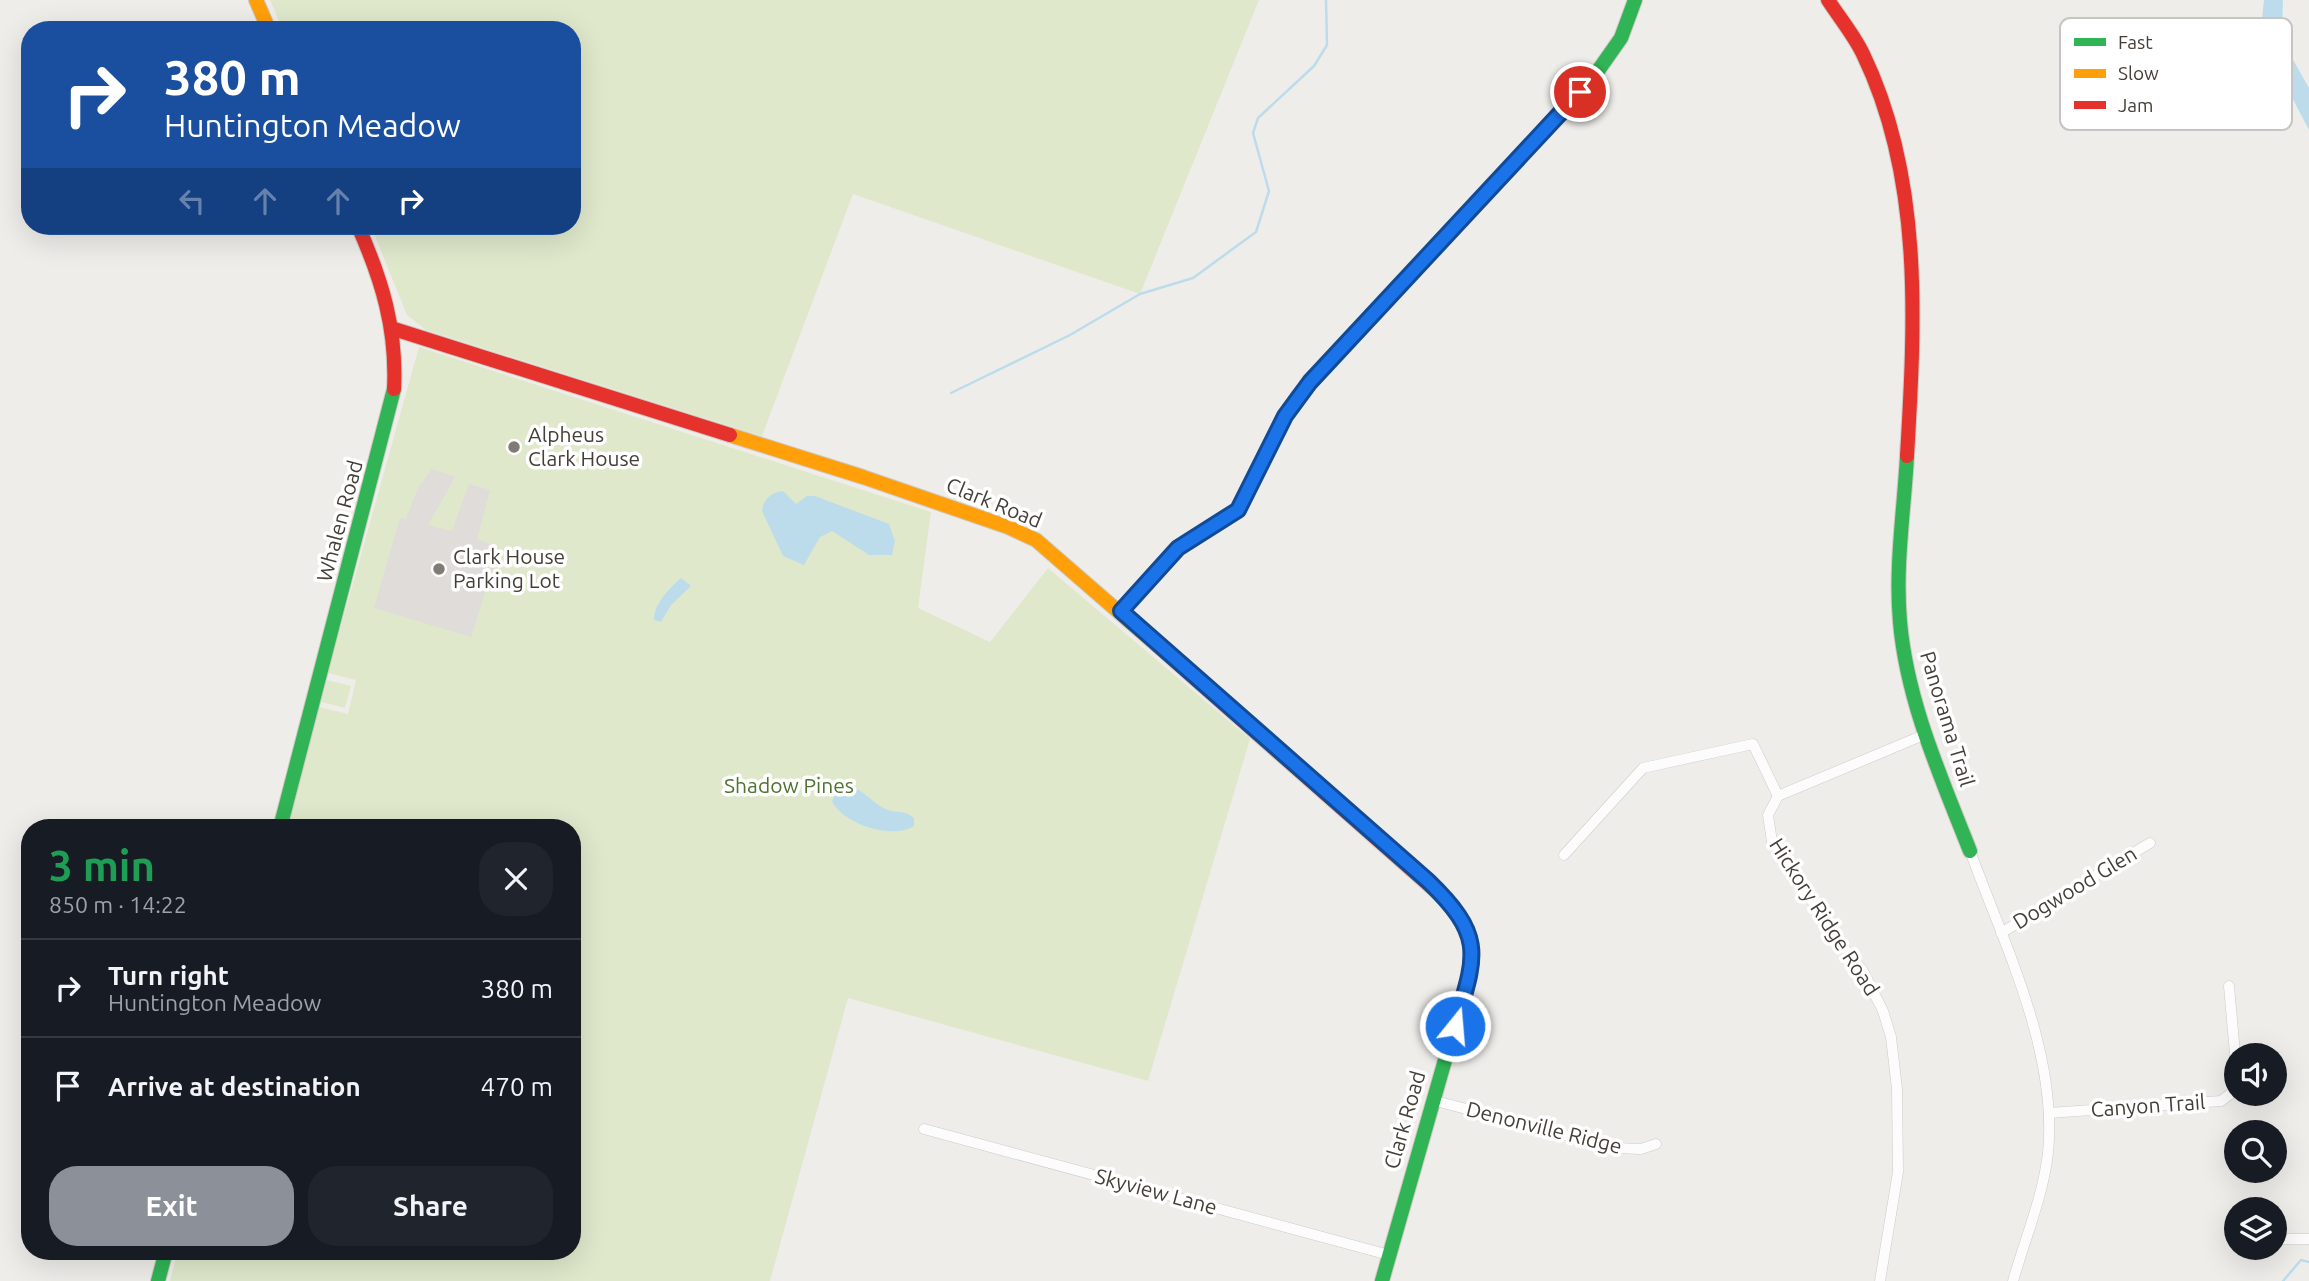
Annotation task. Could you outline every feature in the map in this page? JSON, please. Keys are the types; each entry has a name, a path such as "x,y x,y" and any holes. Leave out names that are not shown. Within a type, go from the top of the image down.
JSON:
{"street":[{"path":"256,0 265,21"},
{"path":"1121,611 1172,554 1238,510 1285,416 1298,396 1595,75 1621,38 1635,0"},
{"name":"Panorama Trail","path":"1828,0 1862,47 1884,96 1902,187 1911,289 1899,622 1907,668 1926,734 2029,1011 2049,1113 2046,1167 2013,1281"},
{"name":"Whalen Road","path":"281,819 393,398 394,329 384,282 362,235"},
{"name":"Clark Road","path":"394,329 863,477 1008,527 1049,549 1428,881 1464,922 1470,935 1473,962 1382,1281"},
{"path":"1564,855 1621,788 1650,765 1753,744 1778,796 1926,734"},
{"name":"Hickory Ridge Road","path":"1778,796 1768,815 1772,842 1840,944 1863,971 1883,1011 1891,1037 1899,1121 1898,1172 1881,1281"},
{"name":"Dogwood Glen","path":"2001,933 2150,843"},
{"path":"2229,986 2234,1043"},
{"name":"Canyon Trail","path":"2049,1113 2224,1099"},
{"name":"Denonville Ridge","path":"1432,1100 1615,1148 1641,1149 1656,1144"},
{"name":"Skyview Lane","path":"924,1129 1388,1255"},
{"path":"2287,1239 2309,1239"},
{"path":"158,1281 164,1260"}],"green space":[{"path":"270,0 1259,0 1140,294 853,194 762,436 426,330 407,315 375,235 581,235 581,21 279,21"},
{"name":"Shadow Pines","path":"419,347 931,512 918,608 990,642 1048,568 1250,739 1148,1081 848,998 770,1281 170,1281 176,1260 581,1260 581,819 290,819 319,707 348,714 356,680 328,673"},
{"path":"327,680 351,686 345,708 321,702"}],"shaded area":[{"name":"Clark House Parking Lot","path":"432,469 455,477 428,525 452,531 469,484 490,490 477,539 499,548 471,637 374,608 400,518 406,519 418,488"}],"water":[{"path":"2264,0 2283,0 2282,18 2262,18"},
{"path":"2292,58 2309,88 2309,130 2292,97"},
{"path":"783,491 796,504 807,496 815,496 889,524 895,541 892,555 869,555 832,531 820,537 804,565 783,556 762,511 769,497"},
{"path":"681,578 691,586 671,605 661,622 654,620 659,602"},
{"path":"840,785 860,791 888,810 911,815 914,818 914,826 905,830 881,830 846,817 832,801"}],"waterway":[{"path":"951,393 1070,335 1140,294 1193,278 1256,232 1269,191 1253,133 1258,118 1314,66 1327,45 1326,0"},
{"path":"2283,1281 2301,1260 2309,1262"}],"traffic: fast":[{"path":"1327,365 1595,75 1621,38 1635,0"},
{"path":"282,819 394,389"},
{"path":"1907,456 1899,581 1904,652 1927,739 1970,851"},
{"path":"1382,1281 1467,983"},
{"path":"158,1281 164,1260"}],"traffic: slow":[{"path":"256,0 265,21"},
{"path":"730,435 863,477 1008,527 1036,540 1158,646"}],"traffic: jam":[{"path":"1828,0 1863,54 1882,101 1896,150 1905,200 1912,303 1907,456"},
{"path":"362,235 386,305 393,346 394,389"},
{"path":"394,329 730,435"},
{"path":"1121,611 1178,548 1238,510 1285,416 1298,396 1327,365"},
{"path":"1158,646 1445,899 1460,919 1469,938 1471,959 1467,983"}],"place":[{"name":"Alpheus Clark House","path":"514,447"},
{"name":"Clark House Parking Lot","path":"439,569"}],"route":[{"path":"1455,1026 1473,962 1470,935 1455,909 1428,881 1121,611 1178,548 1238,510 1265,454 1298,396 1580,92"}]}
